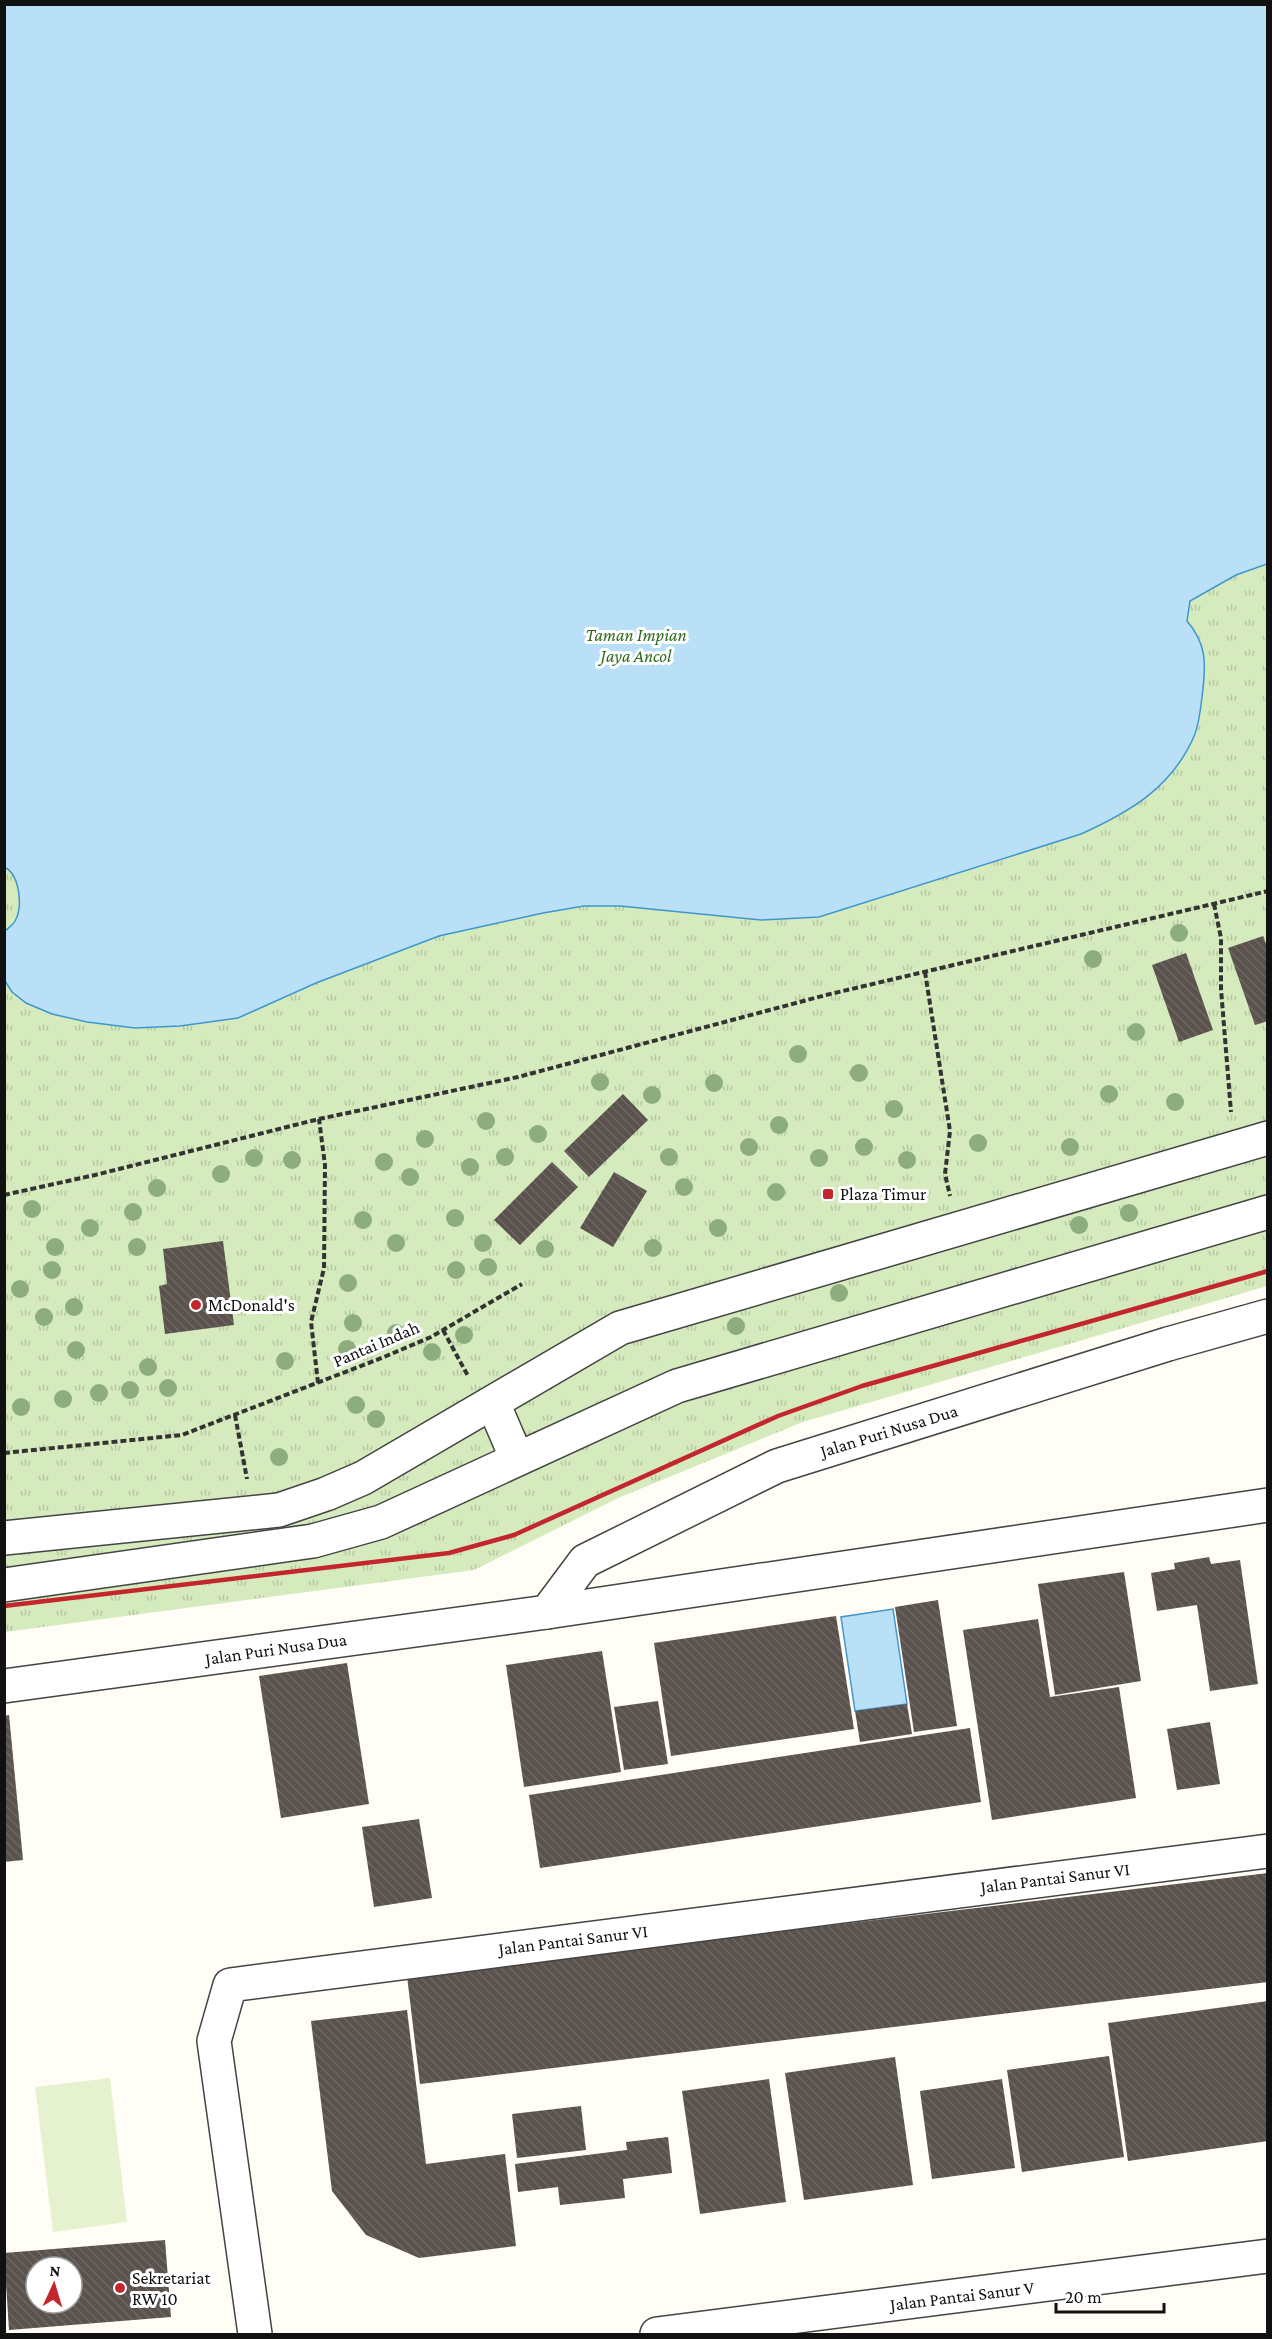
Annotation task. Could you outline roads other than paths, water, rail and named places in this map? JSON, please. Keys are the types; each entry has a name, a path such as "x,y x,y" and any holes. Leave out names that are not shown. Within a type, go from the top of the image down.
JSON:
{"street":[{"path":"4,1538 279,1510 363,1478 620,1328 1268,1138"},
{"path":"4,1585 312,1542 381,1522 677,1386 1268,1212"},
{"name":"Jalan Puri Nusa Dua","path":"547,1611 585,1561 777,1466 1168,1344 1268,1316"},
{"path":"489,1405 517,1459"},
{"name":"Jalan Puri Nusa Dua","path":"4,1686 547,1611 1268,1505"},
{"name":"Jalan Pantai Sanur VI","path":"255,2334 214,2041 230,1984 1268,1851"},
{"name":"Jalan Pantai Sanur V","path":"657,2334 1268,2256"}],"water":[{"name":"Taman Impian Jaya Ancol","path":"5,4 1267,5 1267,564 1236,575 1190,601 1187,621 1201,645 1204,670 1198,723 1186,753 1175,769 1148,796 1116,817 1081,834 819,917 761,920 620,906 584,906 439,936 316,983 238,1018 180,1026 135,1028 87,1022 52,1014 26,1003 12,992 5,981 5,931 15,921 19,900 14,876 4,867"},
{"path":"893,1609 907,1704 855,1711 841,1617"}],"railway":[{"path":"4,1606 449,1553 514,1535 778,1416 862,1386 1268,1271"}],"place":[{"name":"Plaza Timur","path":"828,1194"},
{"name":"McDonald's","path":"196,1305"},
{"name":"Sekretariat RW 10","path":"120,2288"}]}
